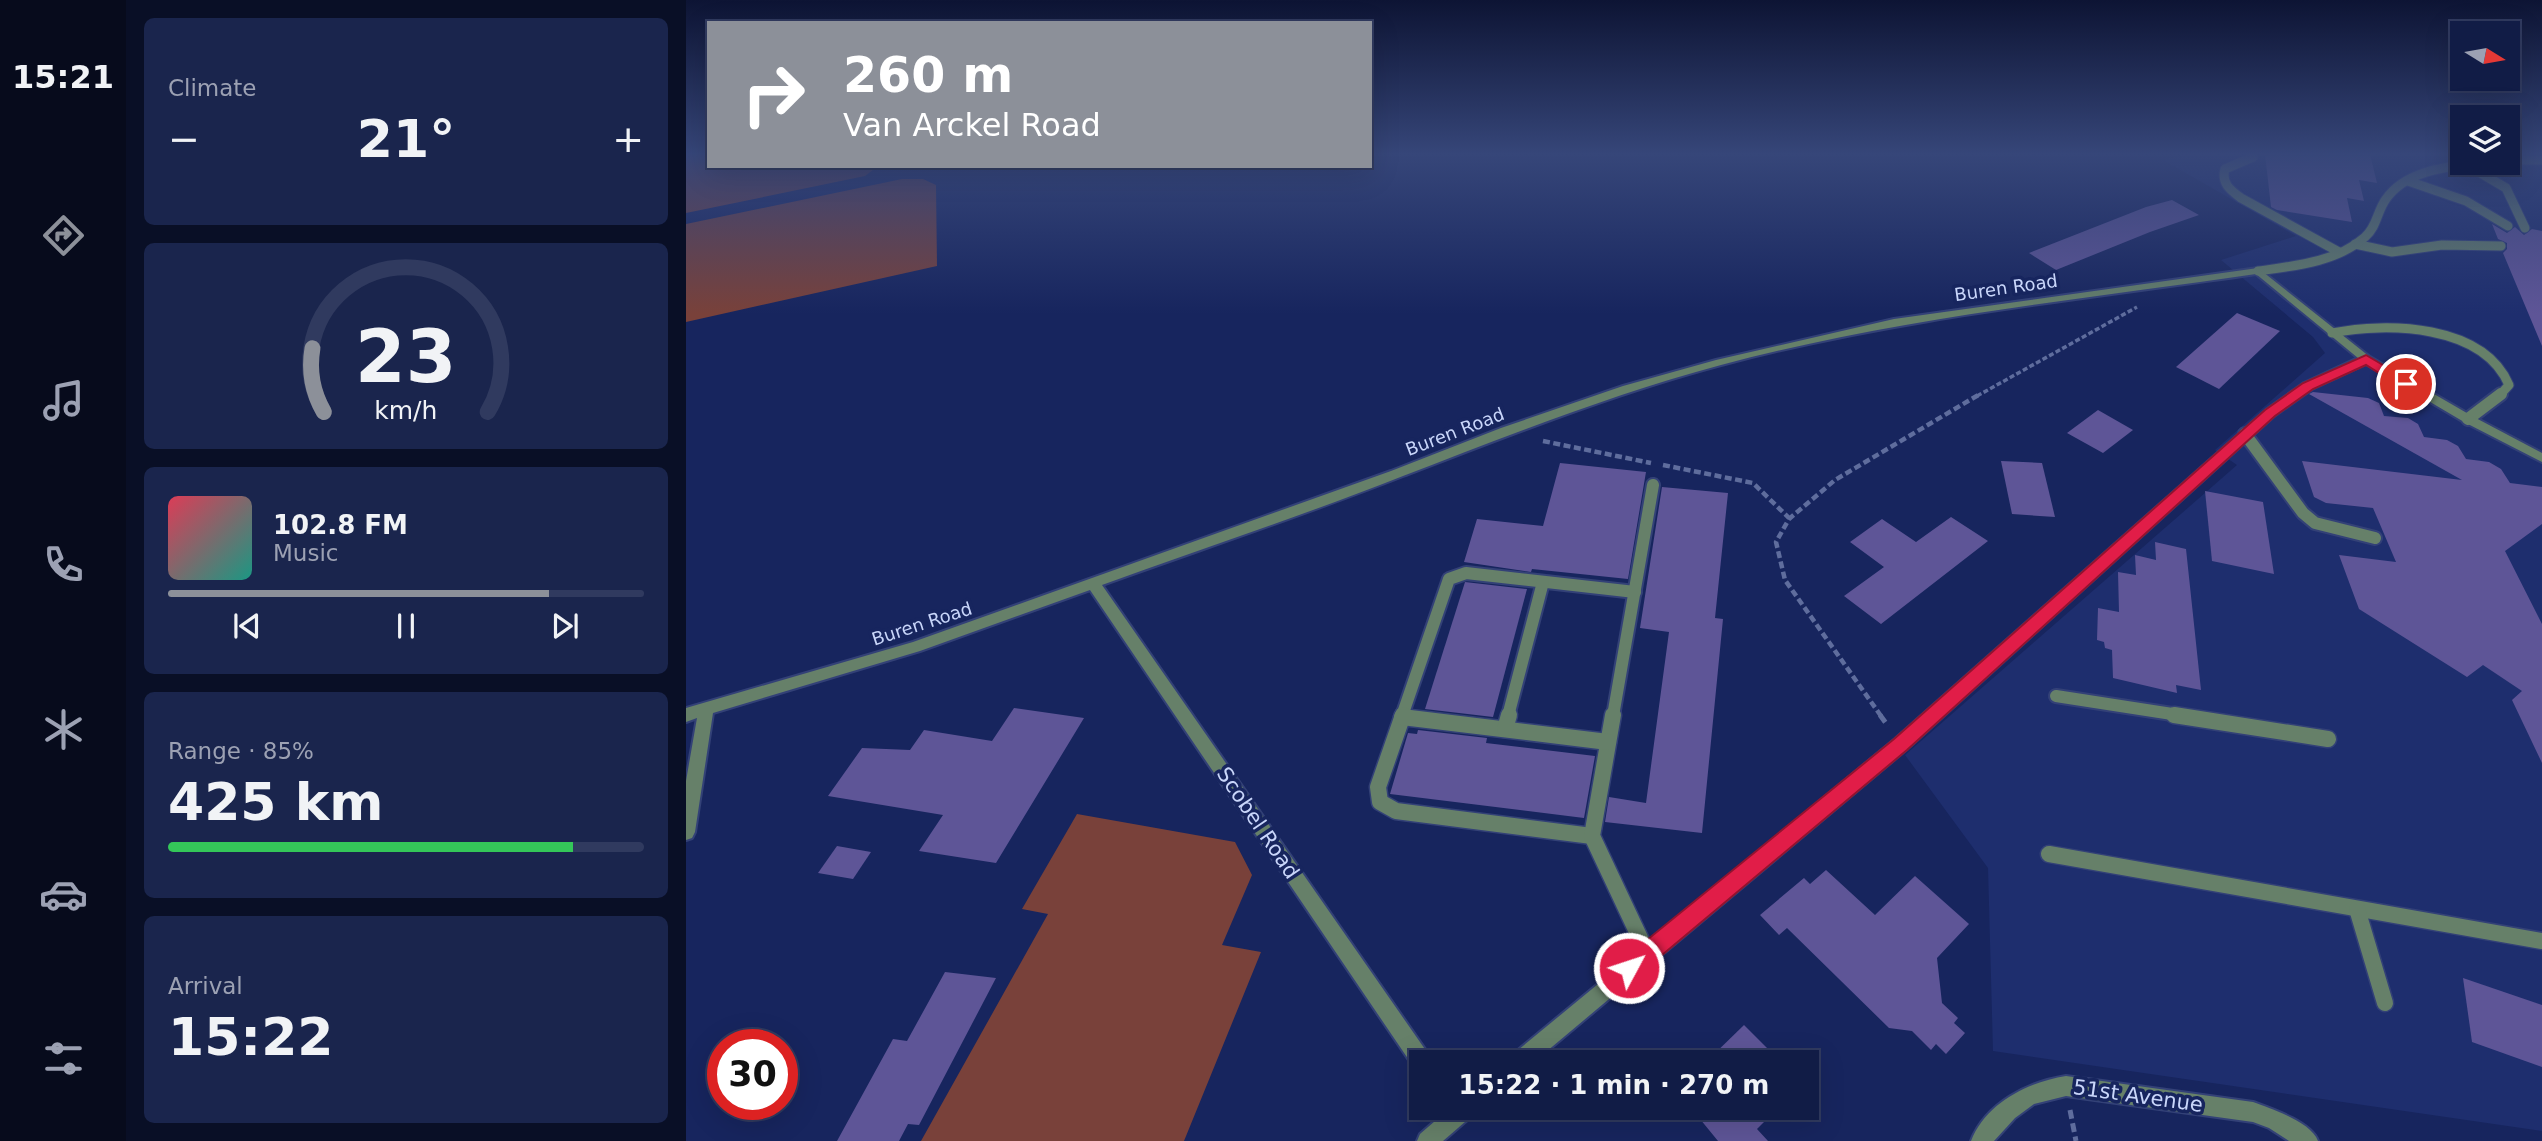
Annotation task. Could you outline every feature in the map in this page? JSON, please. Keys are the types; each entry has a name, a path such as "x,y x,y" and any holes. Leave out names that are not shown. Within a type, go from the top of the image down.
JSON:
{"street":[{"name":"Buren Road","path":"686,715 915,647 1396,474 1505,431 1627,389 1720,362 1894,322 2258,271"},
{"path":"2258,271 2366,359 2542,458"},
{"path":"1533,1050 1901,744 2245,434 2308,386 2366,359"},
{"name":"Scobel Road","path":"1094,584 1414,1050"},
{"path":"686,832 706,709"},
{"name":"51st Avenue","path":"1981,1141 2012,1105 2046,1088 2066,1086 2253,1112 2275,1120 2308,1141"},
{"path":"1427,1141 1449,1120"}],"lane":[{"path":"2258,207 2339,252"},
{"path":"2258,271 2313,261 2355,244 2373,229 2382,207"},
{"path":"2475,207 2508,226"},
{"path":"2515,207 2525,228"},
{"path":"2355,244 2392,252 2442,245 2501,246"},
{"path":"2332,333 2377,326 2415,329 2460,342 2488,357 2504,372 2509,385 2507,390 2469,419"},
{"path":"2245,434 2303,513 2315,523 2375,538"},
{"path":"1647,953 1592,836 1653,485"},
{"path":"1592,836 1396,811 1380,802 1378,786 1449,579 1466,573 1635,592"},
{"path":"1505,729 1543,582"},
{"path":"2056,696 2328,739"},
{"path":"1402,717 1608,742"},
{"path":"2049,855 2542,941"},
{"path":"2357,909 2385,1003"}],"path":[{"path":"1901,744 1785,580 1776,542 1789,519 1835,480 2031,364 2139,306 2127,289"}],"shaded area":[{"path":"686,207 714,207 686,213"},
{"path":"766,207 936,207 937,266 686,322 686,224"},
{"path":"2246,207 2542,207 2542,1131 1993,1051 1988,868 1905,755 2237,465 2215,450 2325,353 2313,337 2221,260 2296,236"},
{"path":"1077,814 1235,842 1252,875 1222,945 1261,952 1184,1141 921,1141 1048,914 1022,909"}],"building":[{"path":"2145,207 2185,207 2199,215 2056,270 2029,253"},
{"path":"2271,207 2349,207 2352,222"},
{"path":"2492,224 2507,233 2515,227 2524,235 2532,229 2542,231 2542,346 2503,253 2507,249 2507,243 2498,239"},
{"path":"2237,313 2280,331 2219,389 2176,367"},
{"path":"2313,392 2368,398 2379,403 2384,416 2408,418 2418,424 2424,437 2447,440 2458,446 2466,459 2489,462 2501,469 2510,483 2542,487 2542,524 2505,551 2542,624 2542,763 2512,700 2522,691 2483,665 2467,677 2359,609 2339,555 2396,562 2373,508 2326,503 2314,497 2302,461 2462,480 2309,394"},
{"path":"2098,410 2133,430 2103,453 2067,433"},
{"path":"2001,461 2042,463 2055,517 2012,514"},
{"path":"1560,463 1646,472 1628,579 1532,569 1531,572 1464,562 1477,519 1543,526"},
{"path":"1662,487 1728,493 1715,618 1723,619 1702,833 1605,822 1609,797 1646,803 1669,632 1640,628"},
{"path":"2205,491 2263,502 2274,574 2212,561"},
{"path":"1951,517 1988,541 1881,624 1844,596 1884,567 1850,542 1882,519 1916,542"},
{"path":"2155,542 2186,549 2201,690 2176,685 2177,693 2113,678 2112,650 2105,648 2104,642 2097,640 2098,608 2119,612 2118,572 2136,575 2135,555 2156,560"},
{"path":"1465,582 1527,589 1493,717 1425,709"},
{"path":"1014,708 1084,718 996,863 919,851 943,815 828,796 862,748 910,750 924,730 992,741"},
{"path":"1418,730 1487,738 1486,743 1595,756 1584,818 1390,794 1408,733 1417,734"},
{"path":"837,846 871,852 853,879 818,873"},
{"path":"1826,870 1875,915 1915,876 1969,924 1937,958 1942,1003 1958,1018 1954,1023 1965,1033 1946,1054 1936,1044 1931,1050 1912,1031 1889,1028 1787,928 1779,935 1760,915 1804,878 1810,884"},
{"path":"945,972 996,978 919,1125 908,1124 899,1141 837,1141 893,1039 907,1041"},
{"path":"2463,978 2542,1005 2542,1067 2472,1042"},
{"path":"1744,1025 1769,1050 1718,1050"},
{"path":"1701,1120 1766,1120 1757,1129 1768,1141 1718,1141"}],"route":[{"path":"1629,968 1901,744 2270,413 2308,386 2366,359 2406,384"}]}
